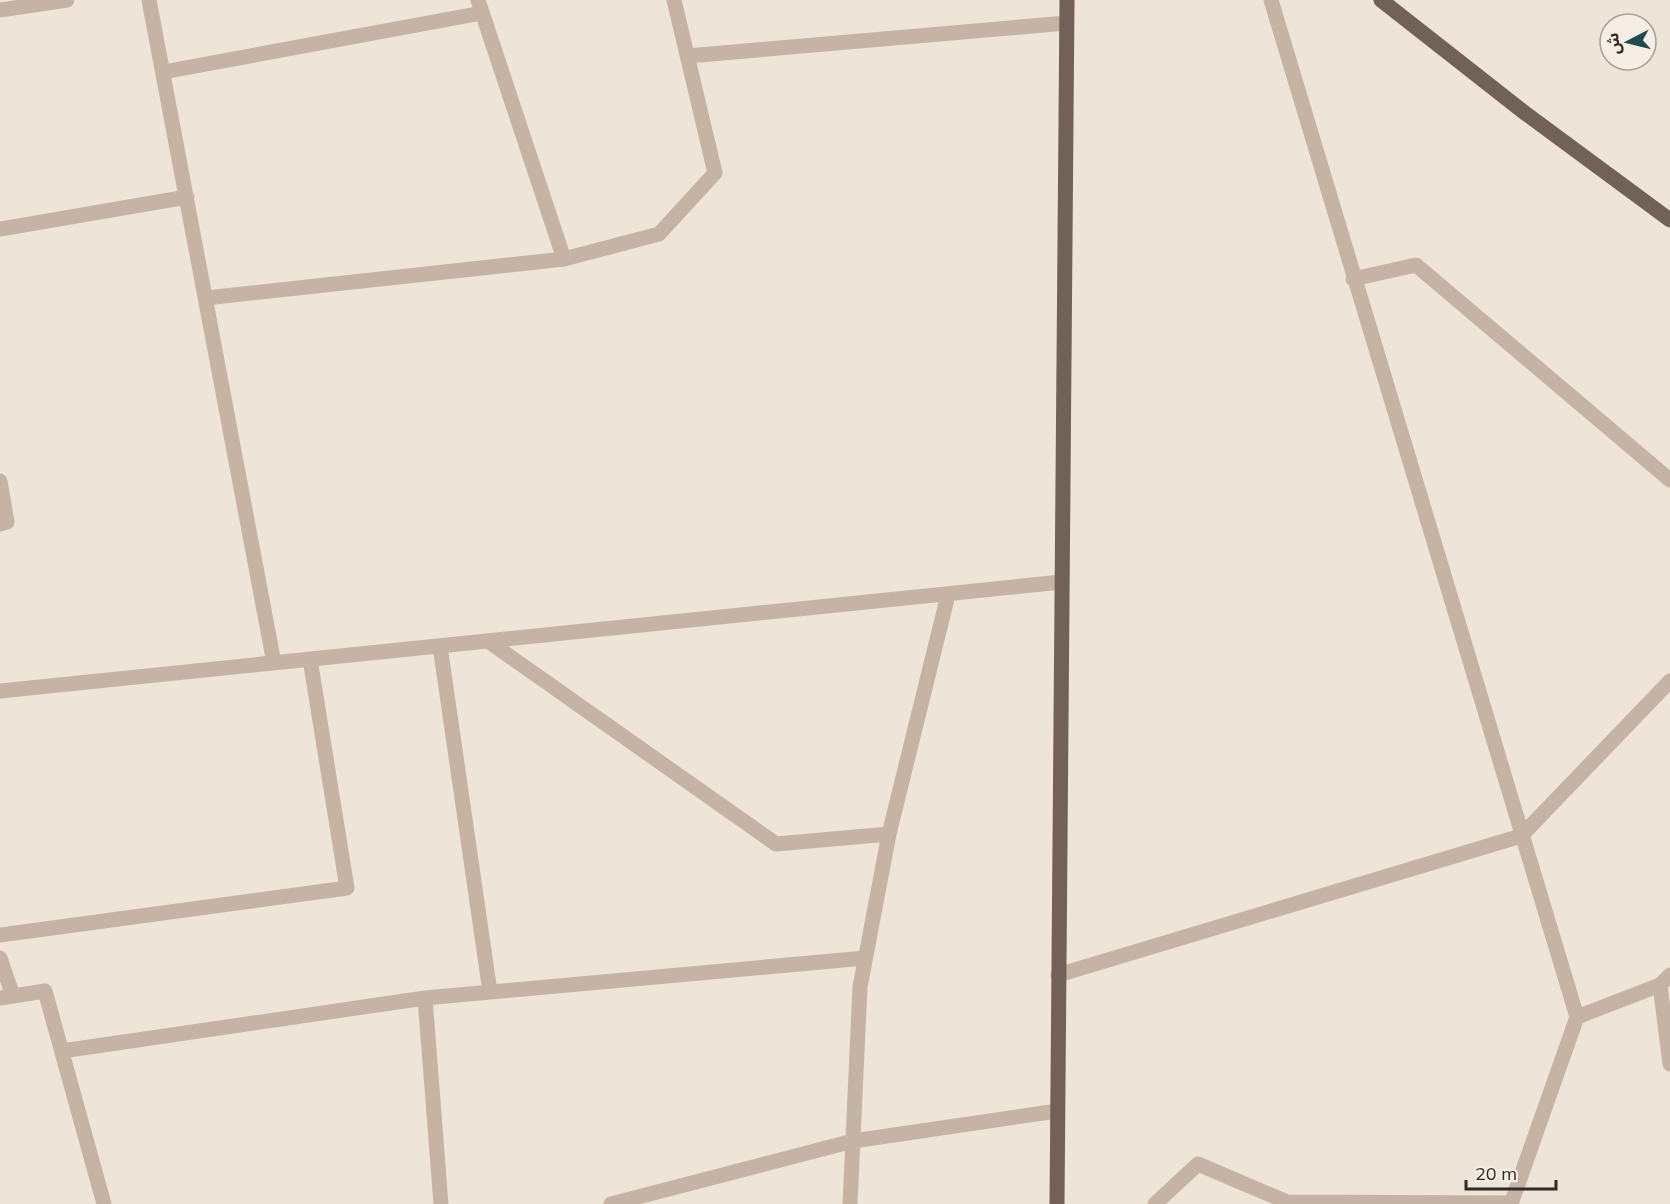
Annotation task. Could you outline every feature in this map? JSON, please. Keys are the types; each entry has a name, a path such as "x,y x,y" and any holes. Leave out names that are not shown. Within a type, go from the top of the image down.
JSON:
{"main road":[{"path":"1057,1204 1067,0"},
{"path":"1382,0 1525,113 1670,220"}],"street":[{"path":"0,10 67,0"},
{"path":"149,0 274,663"},
{"path":"206,298 564,259 659,234 715,173 674,0"},
{"path":"1155,1204 1198,1164 1287,1202 1511,1204 1577,1017 1353,279 1271,0"},
{"path":"163,72 480,6 564,259"},
{"path":"688,56 1066,23"},
{"path":"0,229 187,197"},
{"path":"1353,279 1416,265 1670,480"},
{"path":"0,481 7,522 0,524"},
{"path":"0,691 1061,582"},
{"path":"850,1204 860,987 889,834 948,595"},
{"path":"488,641 776,844 889,834"},
{"path":"440,646 490,993"},
{"path":"0,935 347,888 310,659"},
{"path":"1058,975 1521,836 1670,681"},
{"path":"0,958 7,997 45,992 104,1204"},
{"path":"62,1050 425,998 865,958"},
{"path":"1577,1017 1665,980 1670,1064"},
{"path":"425,998 441,1204"},
{"path":"611,1204 853,1141 1057,1111"}]}
